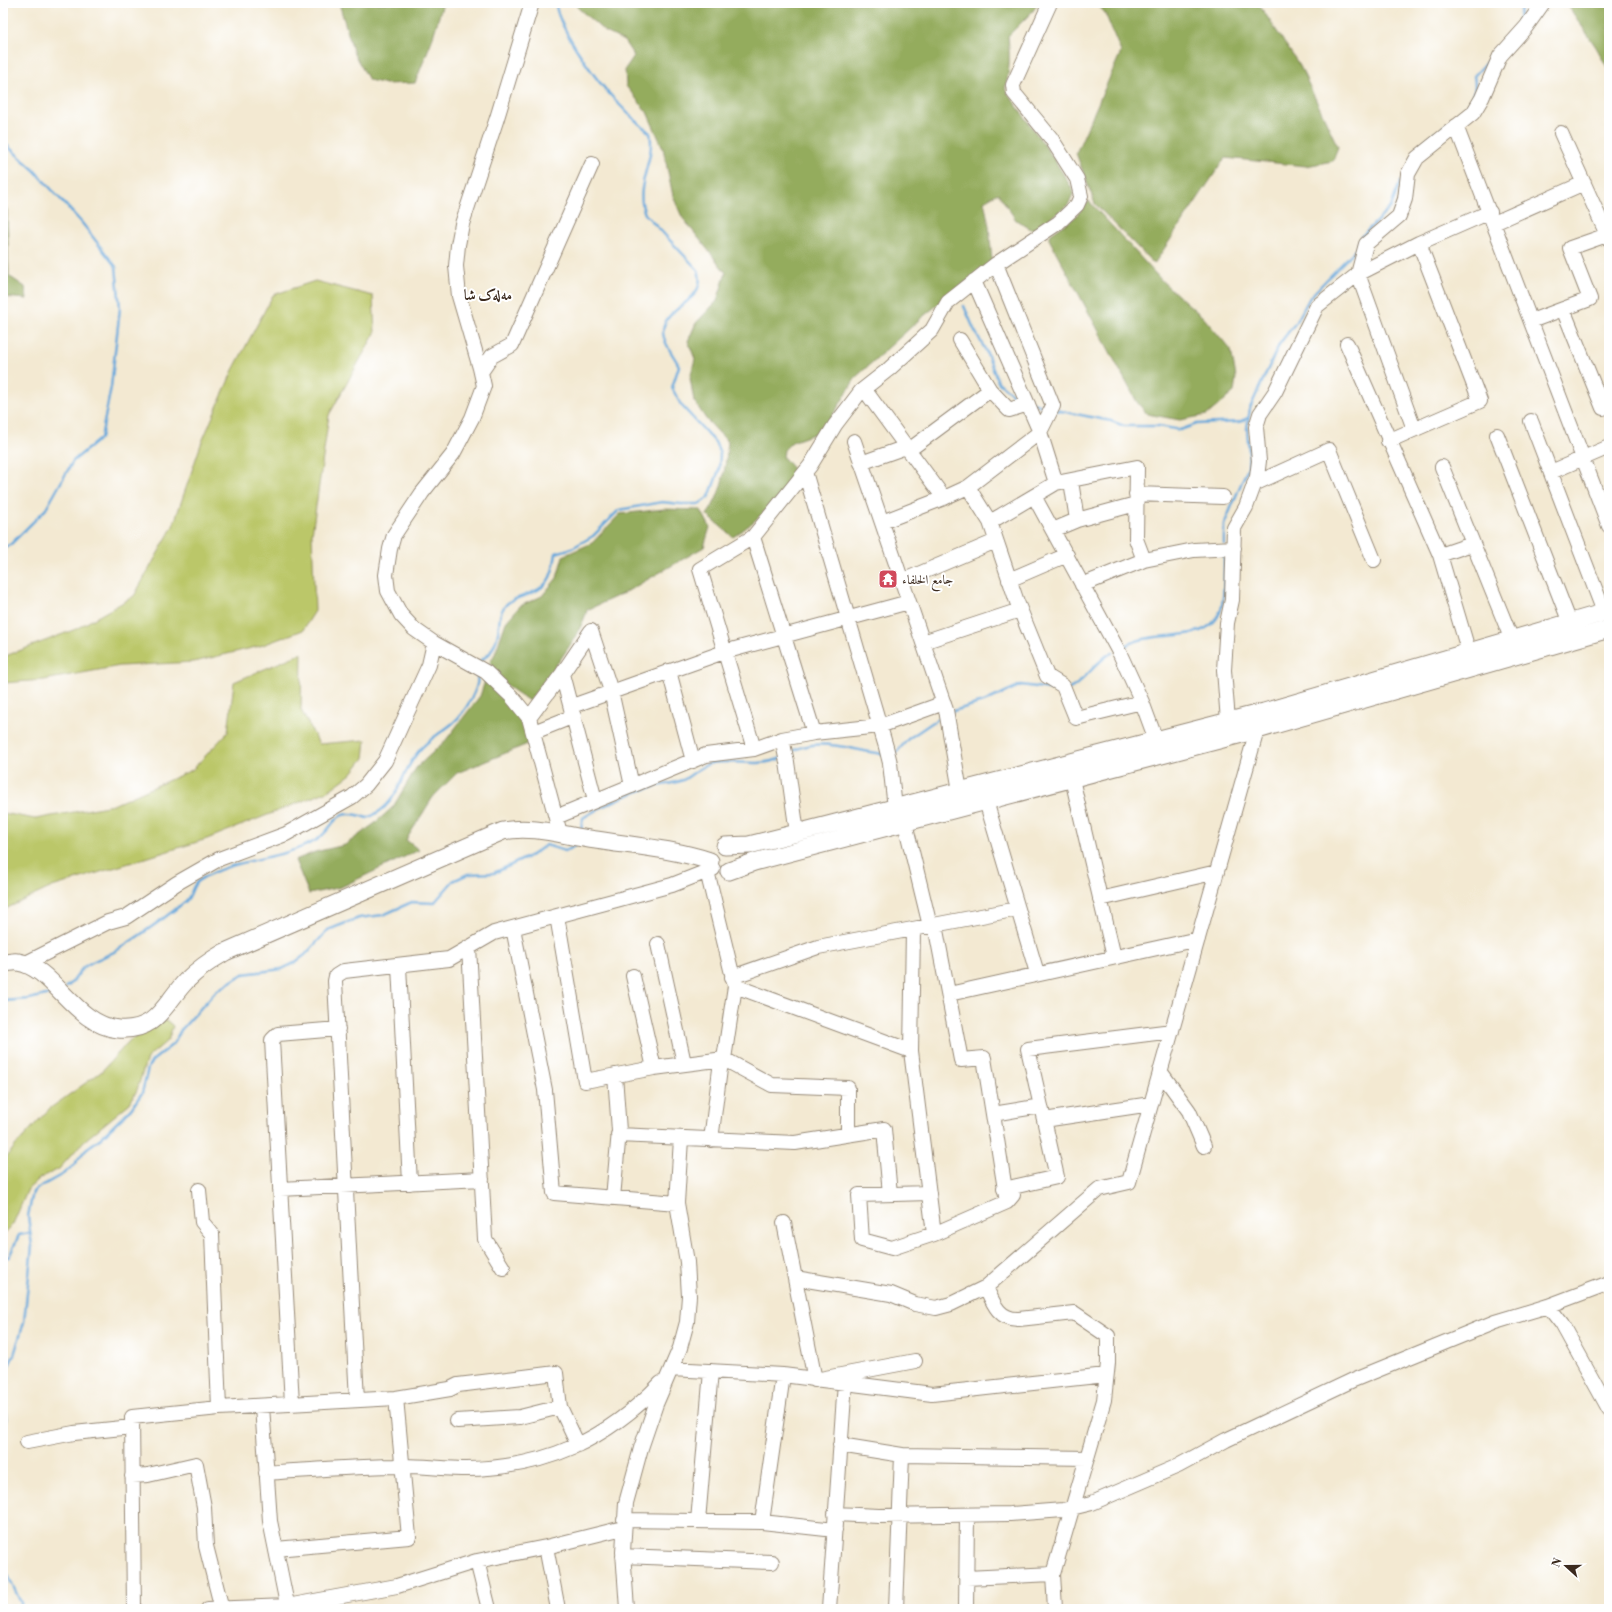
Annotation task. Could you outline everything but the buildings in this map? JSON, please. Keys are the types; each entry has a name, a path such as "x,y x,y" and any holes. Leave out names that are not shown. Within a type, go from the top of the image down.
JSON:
{"main road":[{"path":"717,861 749,845 1110,752 1132,755 1257,730 1475,657 1507,641 1606,612"},
{"path":"3,963 19,962 35,968 83,1013 99,1024 114,1029 138,1027 157,1017 193,974 225,952 494,834 520,828 567,831 717,861 754,862 1114,769 1132,755 1156,740 1475,657 1506,660 1609,629"},
{"path":"1506,660 1498,653 1499,645 1507,641"},
{"path":"1110,752 1114,762 1114,769"}],"street":[{"path":"532,3 497,118 462,224 458,245 456,266 460,296 484,386 472,418 454,454 418,499 394,535 386,575 388,591 400,615 414,629 434,643 486,672 512,697 529,718 567,831 596,800 706,755 754,749 782,739 814,733 880,726 946,711"},
{"path":"754,749 700,569 753,537 806,472 835,425 864,389 889,369 932,330 948,302 996,264 1058,223 1077,205 1081,196 1076,179 1051,138 1014,93 1013,85 1050,3"},
{"path":"1414,429 1358,274 1366,244 1399,216 1405,199 1408,174 1417,158 1473,113 1482,98 1500,56 1526,27 1543,3"},
{"path":"1456,126 1609,526"},
{"path":"1531,321 1590,299 1570,248 1608,237 1561,133"},
{"path":"481,372 492,356 512,345 592,164"},
{"path":"1228,721 1224,670 1227,623 1232,600 1228,548 1234,528 1246,507 1254,484 1259,461 1256,427 1260,414 1274,392 1317,306 1358,274 1419,243 1584,184"},
{"path":"1388,441 1480,401 1419,243"},
{"path":"882,522 968,487 1040,432 1051,412 996,264"},
{"path":"974,281 1040,432 1056,483"},
{"path":"1563,309 1603,408 1609,406"},
{"path":"960,340 990,390 1009,410 1028,404"},
{"path":"1347,344 1388,441 1440,555 1475,657"},
{"path":"864,389 944,498"},
{"path":"861,463 908,449 990,390"},
{"path":"1531,421 1606,612"},
{"path":"1497,435 1570,623"},
{"path":"854,441 946,711 960,791"},
{"path":"1551,472 1609,447"},
{"path":"1254,484 1329,450 1374,560"},
{"path":"990,522 1056,483 1137,467 1136,539 1144,560"},
{"path":"1442,467 1507,641"},
{"path":"806,472 888,752 895,808"},
{"path":"1071,481 1077,520"},
{"path":"968,487 990,522 1020,610 1047,676 1065,691 1076,718 1142,702"},
{"path":"1034,496 1118,650 1142,702 1156,740"},
{"path":"1053,530 1136,499 1223,497"},
{"path":"753,537 814,733"},
{"path":"902,581 996,541"},
{"path":"1440,555 1472,544"},
{"path":"1082,585 1144,560 1194,550 1228,548"},
{"path":"1010,580 1066,555"},
{"path":"534,732 611,691 724,652 909,602"},
{"path":"923,642 1020,610"},
{"path":"529,718 562,674 591,631 611,691 632,786"},
{"path":"24,964 108,922 126,917 177,883 219,859 286,834 352,797 366,785 385,761 429,665 434,643"},
{"path":"669,671 693,760"},
{"path":"562,674 596,800"},
{"path":"795,1278 891,1294 915,1304 936,1308 951,1304 986,1287 1099,1190 1129,1182 1257,730"},
{"path":"782,739 788,762 797,833"},
{"path":"1072,779 1114,957"},
{"path":"986,801 1037,973"},
{"path":"905,822 949,994 961,1060 984,1058 1005,1196"},
{"path":"357,1400 338,1029 334,981 336,976 344,972 449,959 494,933 672,885 717,861 734,981 724,1059 720,1069 711,1140"},
{"path":"1100,899 1217,872"},
{"path":"734,981 818,947 1018,909"},
{"path":"557,916 585,1081 654,1068 724,1059 772,1085 848,1088 848,1134"},
{"path":"513,928 545,1090 554,1193 677,1203"},
{"path":"913,930 910,1051 934,1234"},
{"path":"949,994 1037,973 1198,939"},
{"path":"658,944 684,1064"},
{"path":"469,947 485,1239 503,1268"},
{"path":"399,966 410,1182"},
{"path":"633,976 654,1068"},
{"path":"734,981 910,1051"},
{"path":"292,1404 272,1040 278,1034 338,1029"},
{"path":"929,1193 859,1196 862,1240 892,1248 934,1234 1023,1185 1057,1177 1028,1049 1172,1031"},
{"path":"1160,1071 1189,1111 1204,1146"},
{"path":"612,1198 618,1135 615,1075"},
{"path":"993,1114 1042,1113 1151,1104"},
{"path":"618,1135 795,1143 848,1134 884,1130 890,1194"},
{"path":"628,1609 623,1556 623,1524 635,1466 685,1334 688,1310 687,1262 677,1203 681,1139"},
{"path":"280,1189 482,1179"},
{"path":"199,1190 202,1222 212,1234 219,1408"},
{"path":"784,1223 815,1380"},
{"path":"835,1514 900,1516 1010,1514 1071,1508 1092,1503 1178,1466 1226,1440 1353,1380 1495,1322 1548,1306 1609,1283"},
{"path":"986,1287 998,1311 1003,1317 1010,1320 1074,1313 1090,1322 1108,1336 1104,1400 1071,1508 1053,1574 1055,1609"},
{"path":"1548,1306 1562,1324 1609,1409"},
{"path":"815,1380 915,1361"},
{"path":"266,1473 403,1466 467,1469 513,1465 547,1459 578,1445 601,1432 630,1412 649,1397 669,1373 711,1371 783,1375 932,1394 1106,1375"},
{"path":"698,1521 711,1371"},
{"path":"134,1609 132,1417 219,1408 396,1398 450,1389 458,1385 556,1373 560,1407 578,1445"},
{"path":"762,1522 783,1375"},
{"path":"829,1609 845,1382"},
{"path":"276,1549 409,1537 396,1398"},
{"path":"262,1406 270,1521 287,1608"},
{"path":"457,1421 520,1416 560,1407"},
{"path":"28,1442 74,1433 132,1427"},
{"path":"840,1445 902,1455 1087,1458"},
{"path":"896,1609 902,1455"},
{"path":"132,1476 148,1476 196,1464 204,1507 206,1546 222,1608"},
{"path":"966,1609 967,1515"},
{"path":"208,1609 287,1608 397,1586 477,1561 546,1548 623,1524 698,1521 762,1522 835,1530"},
{"path":"546,1548 558,1609"},
{"path":"623,1556 772,1562"},
{"path":"477,1561 489,1609"},
{"path":"966,1578 1053,1574"}],"green space":[{"path":"339,3 443,3 432,40 415,83 386,84 369,80 354,54"},
{"path":"576,3 1038,3 1033,11 1008,36 1009,63 1005,89 1054,159 1074,192 1068,205 1034,231 1016,220 998,193 984,201 989,226 992,261 920,319 856,377 822,431 792,442 784,450 783,457 795,471 790,481 777,499 760,516 733,537 707,515 717,498 720,489 728,442 706,419 694,401 690,378 695,359 688,341 696,323 717,301 726,273 682,217 673,196 663,148 647,112 626,86 625,69 634,56 624,41 604,31 577,7"},
{"path":"1096,3 1258,3 1300,66 1338,147 1333,161 1306,166 1225,158 1154,264 1095,204 1076,153 1121,52 1105,13"},
{"path":"1566,3 1609,3 1609,71 1596,47"},
{"path":"3,200 7,210 9,276 25,287 27,299 3,297"},
{"path":"1089,201 1164,283 1203,317 1231,350 1236,377 1234,392 1207,415 1180,420 1147,414 1137,402 1049,239 1051,234 1074,218"},
{"path":"315,281 373,296 375,333 329,415 312,534 315,611 303,630 260,646 194,662 120,666 44,680 3,683 3,657 76,629 134,596 173,526 201,444 233,370 273,295"},
{"path":"664,509 701,510 710,527 704,547 626,592 587,610 583,621 570,645 529,701 506,685 490,662 495,654 506,622 520,606 542,596 557,578 563,556 592,543 620,514"},
{"path":"302,653 301,710 319,744 366,740 364,758 351,774 328,791 207,839 52,887 3,910 3,813 35,819 113,805 192,770 228,732 234,682"},
{"path":"485,681 517,708 535,741 457,773 433,797 406,840 419,850 341,887 309,894 295,860 315,852 345,845 374,824 393,807 416,768 446,740 480,696"},
{"path":"166,1020 173,1026 168,1040 147,1058 137,1090 130,1103 84,1141 59,1169 40,1178 28,1189 13,1224 3,1235 3,1162 15,1146 49,1109 101,1072 130,1040"}],"waterway":[{"path":"478,663 490,653 494,646 500,615 506,604 514,599 530,594 543,587 553,570 556,553 572,548 593,536 619,510 662,502 699,504 709,497 719,470 720,453 715,442 681,405 672,388 679,366 667,346 663,333 665,324 670,316 697,290 700,281 698,270 645,214 642,203 642,193 650,153 650,133 632,118 606,90 593,73 568,35 557,12 556,3"},
{"path":"1509,35 1518,24 1522,3"},
{"path":"1462,113 1473,96 1475,87 1474,76 1495,53"},
{"path":"1417,149 1432,135 1449,124"},
{"path":"3,142 34,170 82,223 116,267 120,308 111,387 101,438 73,461 46,509 11,544 3,548"},
{"path":"1224,544 1224,525 1248,467 1249,452 1247,429 1250,408 1280,343 1297,321 1310,297 1357,248 1361,237 1391,207 1400,182"},
{"path":"964,306 986,351 998,382 1012,394 1019,397"},
{"path":"1033,403 1047,408"},
{"path":"1056,410 1111,421 1124,426 1159,426 1180,430 1197,424 1239,422 1248,418"},
{"path":"1121,648 1135,641 1154,637 1190,634 1201,631 1210,625 1217,617 1222,605 1224,586 1224,553"},
{"path":"1069,689 1079,682 1101,660 1113,652"},
{"path":"66,987 72,983 84,967 119,949 186,901 198,881 225,868 285,853 313,842 321,837 340,816 346,814 367,818 386,806 397,790 411,761 418,752 430,740 453,723 467,707 477,685 476,673"},
{"path":"950,712 986,701 1021,685 1058,690"},
{"path":"893,753 897,752 908,739 942,716"},
{"path":"789,753 812,745 823,745 884,754"},
{"path":"581,831 583,818 599,809 636,792 683,780 708,764 721,762 755,763 773,761 782,758"},
{"path":"3,1377 14,1355 24,1322 32,1246 28,1216 33,1192 72,1167 86,1149 101,1138 131,1109 142,1093 148,1068 152,1061 173,1044 181,1030 216,991 243,974 282,969 294,963 305,955 328,930 359,918 383,915 412,902 434,903 453,881 468,874 494,873 532,855 546,845 565,851 579,844"},
{"path":"3,1001 29,999 55,993"},
{"path":"3,1257 9,1257 19,1235 30,1233"},
{"path":"3,1394 6,1419 3,1427"},
{"path":"3,1565 21,1603 22,1609"}],"place":[{"name":"جامع الخلفاء","path":"888,579"}],"district":[{"name":"مەلەک شا","path":"488,295"}]}
